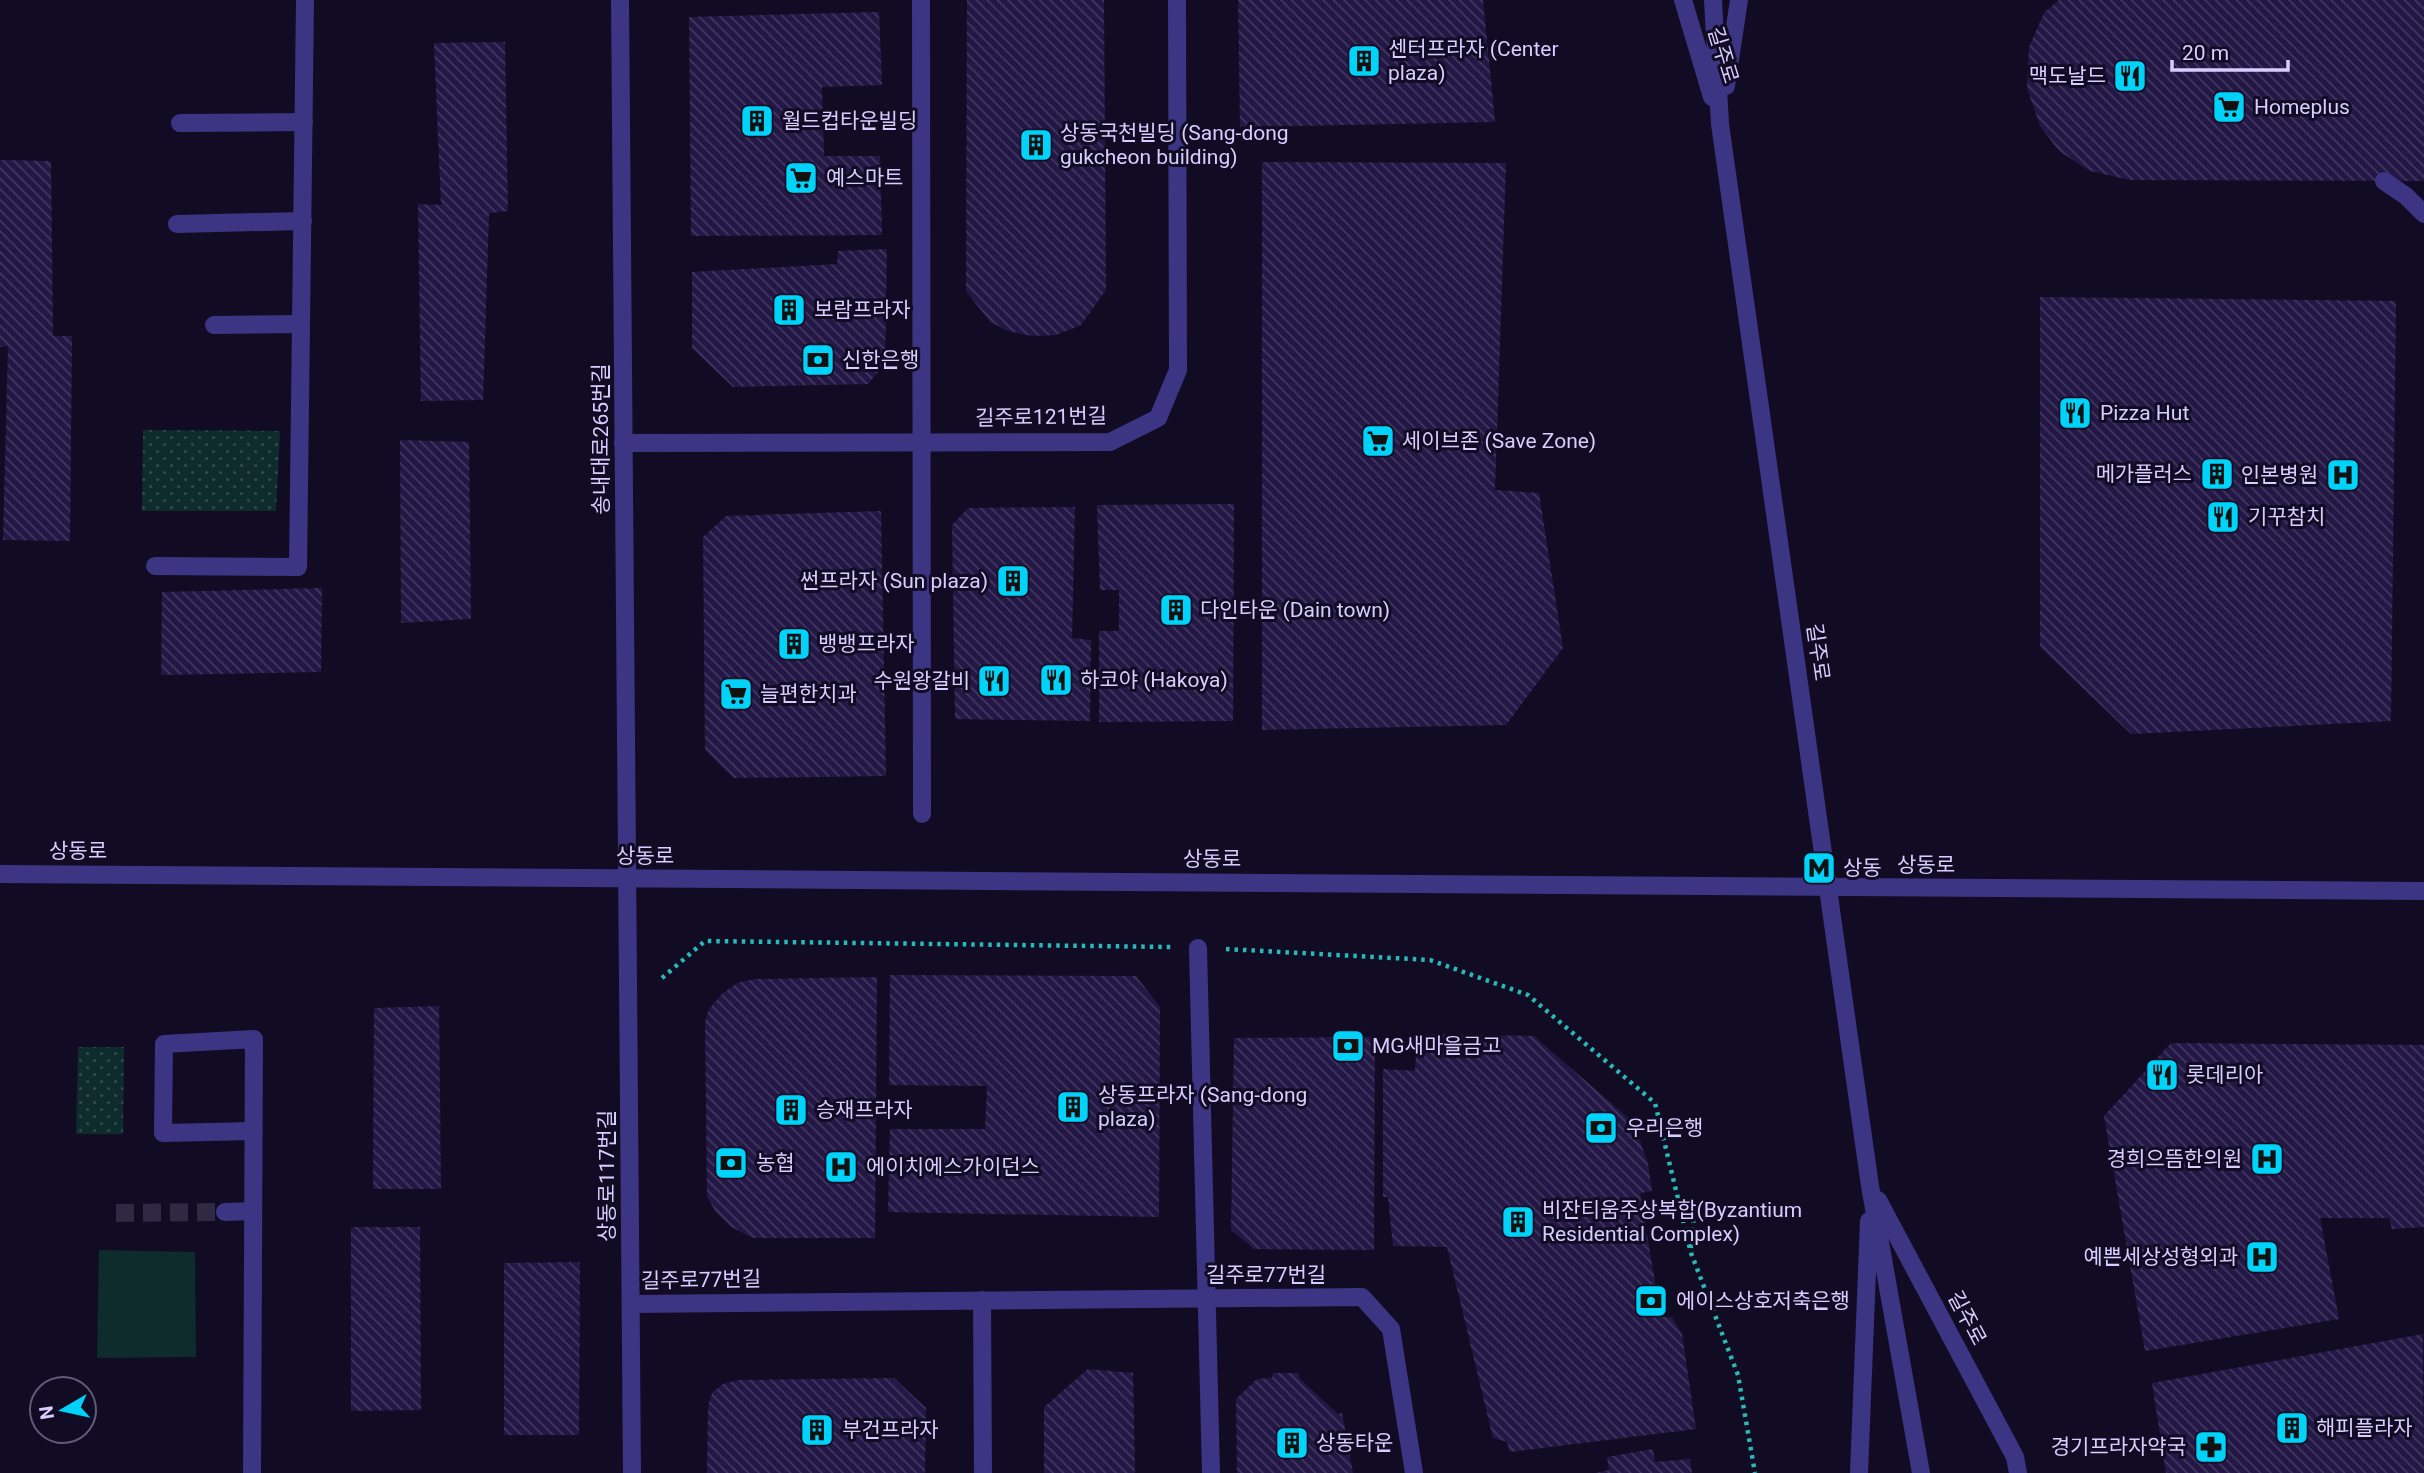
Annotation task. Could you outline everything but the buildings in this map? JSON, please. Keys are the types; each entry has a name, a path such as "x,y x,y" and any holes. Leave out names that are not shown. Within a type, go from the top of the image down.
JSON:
{"street":[{"path":"155,566 298,567 305,0"},
{"name":"송내대로265번길","path":"620,0 627,878"},
{"path":"920,0 922,814"},
{"name":"길주로121번길","path":"623,443 1110,442 1158,418 1178,370 1178,0"},
{"name":"길주로","path":"1683,0 1720,124"},
{"name":"길주로","path":"1713,0 1720,124 1870,1186 1921,1473"},
{"name":"길주로","path":"1720,124 1739,0"},
{"path":"180,123 304,122"},
{"path":"2384,181 2406,196 2424,214"},
{"path":"177,224 303,221"},
{"path":"214,325 301,324"},
{"name":"상동로","path":"0,873 2424,891"},
{"name":"상동로117번길","path":"627,878 632,1473"},
{"path":"1198,948 1211,1473"},
{"path":"252,1473 254,1132 254,1039 163,1044 163,1133 254,1132"},
{"name":"길주로","path":"1859,1473 1870,1186"},
{"name":"길주로","path":"1870,1186 2015,1457 2018,1473"},
{"path":"225,1212 253,1211"},
{"name":"길주로77번길","path":"631,1304 1362,1297 1391,1329 1414,1473"},
{"path":"982,1300 983,1473"}],"path":[{"path":"662,978 705,941 1198,948 1430,960 1528,995 1655,1103 1691,1253 1738,1375 1755,1473"},
{"path":"1691,1253 1695,1202"}],"green space":[{"path":"143,430 280,431 276,511 142,511"},
{"path":"78,1047 124,1047 123,1134 76,1134"},
{"path":"99,1250 195,1252 196,1357 97,1358"}],"tunnel":[{"path":"116,1213 225,1212"}],"place":[{"name":"센터프라자 (Center plaza)","path":"1364,61"},
{"name":"맥도날드","path":"2130,76"},
{"name":"Homeplus","path":"2229,107"},
{"name":"월드컵타운빌딩","path":"757,121"},
{"name":"상동국천빌딩 (Sang-dong gukcheon building)","path":"1036,145"},
{"name":"예스마트","path":"801,178"},
{"name":"보람프라자","path":"789,310"},
{"name":"신한은행","path":"818,360"},
{"name":"Pizza Hut","path":"2075,413"},
{"name":"세이브존 (Save Zone)","path":"1378,441"},
{"name":"메가플러스","path":"2217,474"},
{"name":"인본병원","path":"2343,475"},
{"name":"기꾸참치","path":"2223,517"},
{"name":"썬프라자 (Sun plaza)","path":"1013,581"},
{"name":"다인타운 (Dain town)","path":"1176,610"},
{"name":"뱅뱅프라자","path":"794,644"},
{"name":"하코야 (Hakoya)","path":"1056,680"},
{"name":"수원왕갈비","path":"994,681"},
{"name":"늘편한치과","path":"736,694"},
{"name":"상동","path":"1819,868"},
{"name":"MG새마을금고","path":"1348,1046"},
{"name":"롯데리아","path":"2162,1075"},
{"name":"상동프라자 (Sang-dong plaza)","path":"1073,1107"},
{"name":"승재프라자","path":"791,1110"},
{"name":"우리은행","path":"1601,1128"},
{"name":"경희으뜸한의원","path":"2267,1159"},
{"name":"농협","path":"731,1163"},
{"name":"에이치에스가이던스","path":"841,1167"},
{"name":"비잔티움주상복합(Byzantium Residential Complex)","path":"1518,1222"},
{"name":"예쁜세상성형외과","path":"2262,1257"},
{"name":"에이스상호저축은행","path":"1651,1301"},
{"name":"해피플라자","path":"2292,1428"},
{"name":"부건프라자","path":"817,1430"},
{"name":"상동타운","path":"1292,1443"},
{"name":"경기프라자약국","path":"2211,1447"}]}
